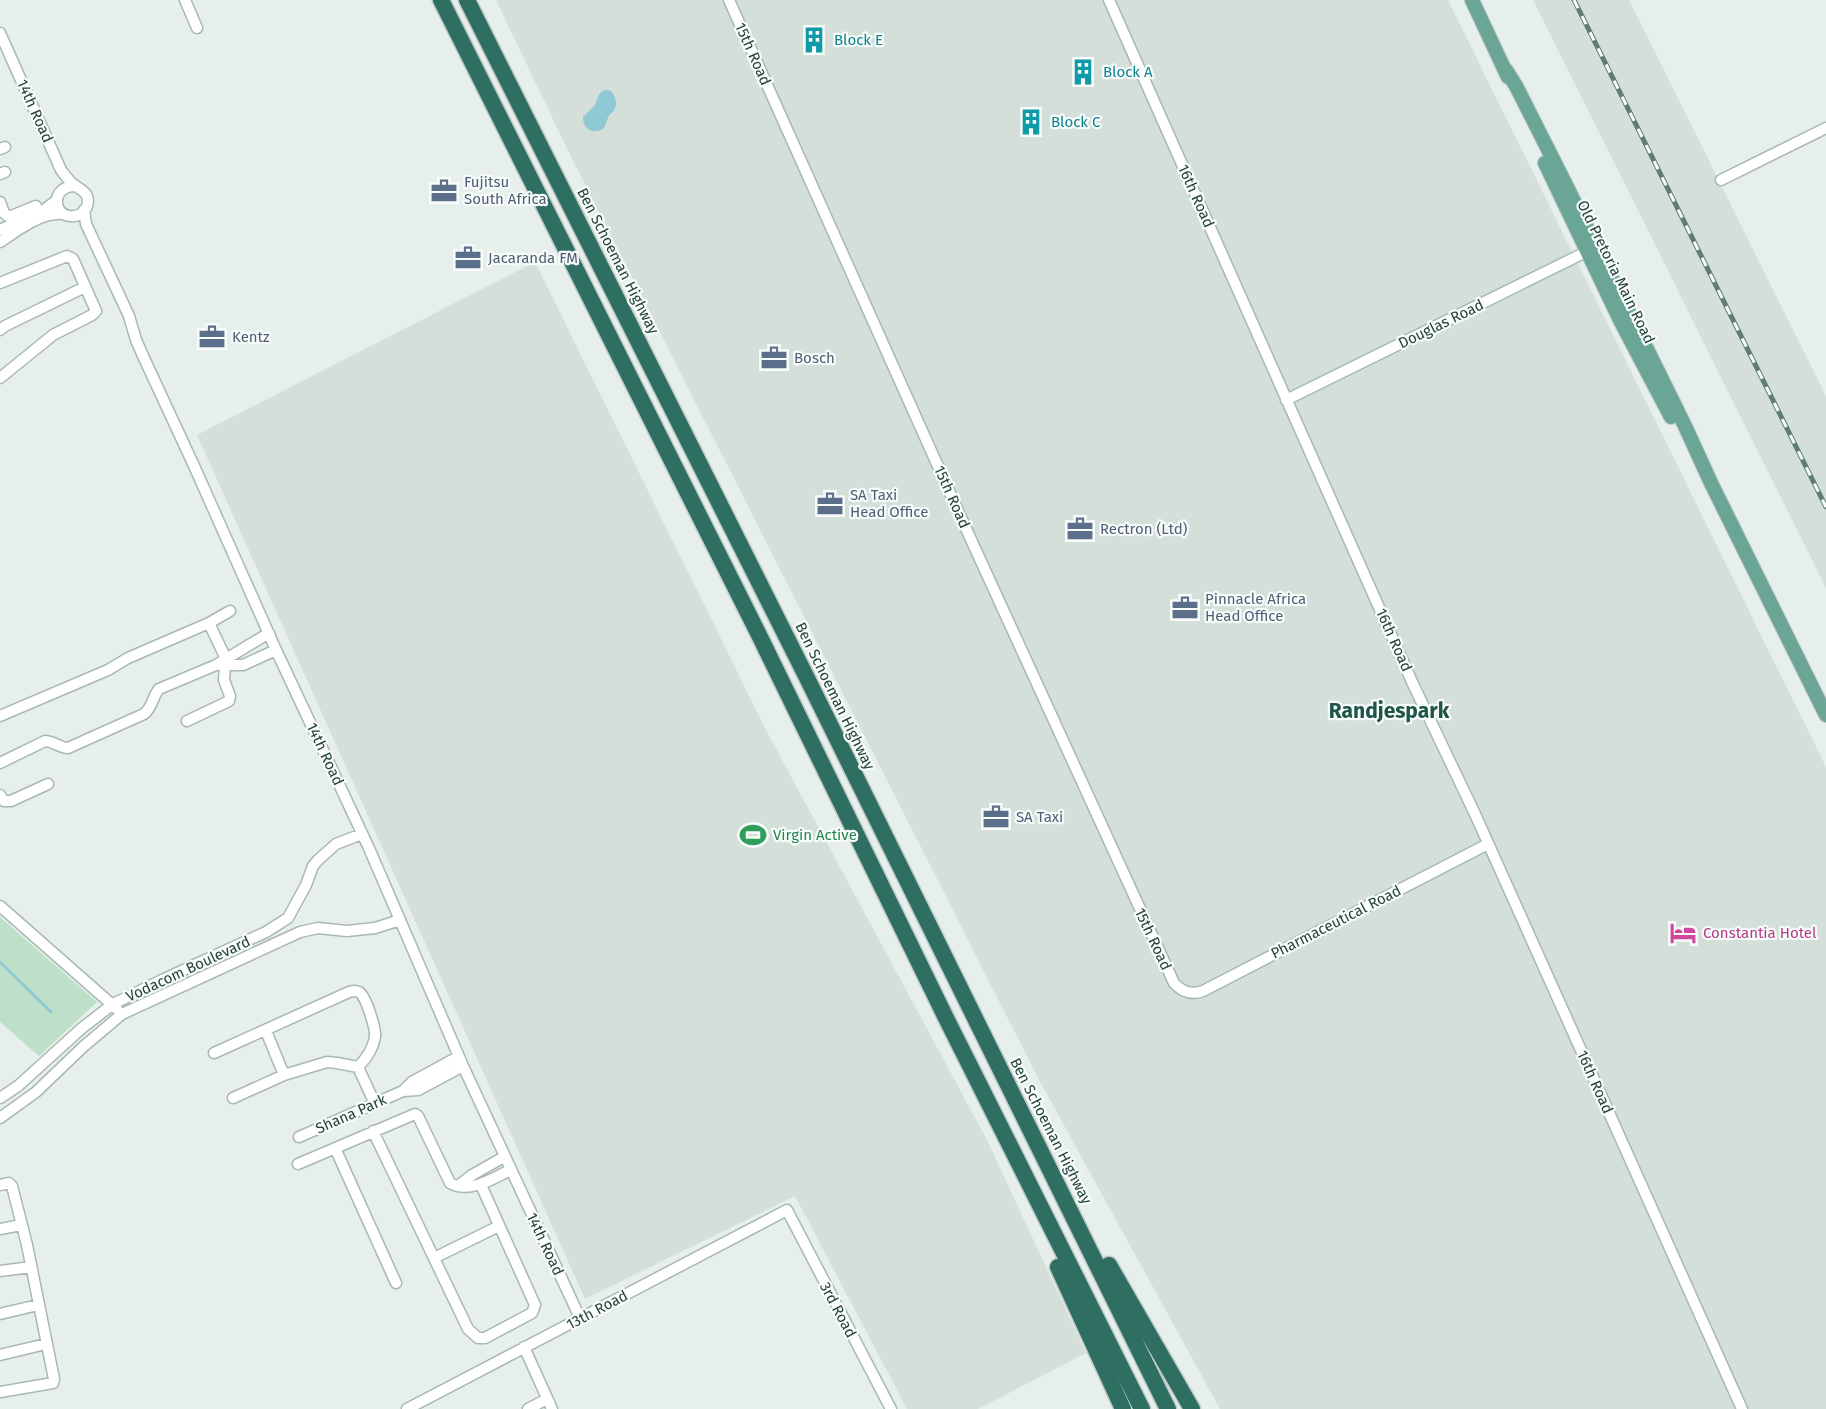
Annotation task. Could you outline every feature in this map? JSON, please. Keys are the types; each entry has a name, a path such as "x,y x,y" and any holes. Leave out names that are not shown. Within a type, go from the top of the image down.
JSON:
{"highway":[{"path":"441,0 756,628 945,1018 1142,1409"},
{"name":"Ben Schoeman Highway","path":"467,0 1168,1409"},
{"path":"945,1018 951,1047 961,1071 1067,1286 1123,1409"},
{"path":"1023,1114 1053,1156 1122,1290 1192,1409"}],"main road":[{"name":"Old Pretoria Main Road","path":"1472,0 1506,69 1531,133 1592,249 1647,374 1694,458 1711,483 1826,715"}],"street":[{"path":"185,0 197,28"},
{"name":"15th Road","path":"729,0 1150,934 1174,983 1182,990"},
{"name":"16th Road","path":"1109,0 1413,684 1488,844 1742,1409"},
{"name":"14th Road","path":"0,33 61,170 75,186"},
{"name":"14th Road","path":"0,46 54,166 59,195"},
{"path":"1721,180 1826,128"},
{"path":"0,230 44,210 70,186 79,187 86,194 87,204 78,215 55,213 48,215 0,242"},
{"path":"59,195 57,205 67,215"},
{"path":"0,202 4,213 9,217 36,206"},
{"name":"14th Road","path":"84,210 86,224 129,316 136,340"},
{"name":"14th Road","path":"67,215 80,227 122,317 136,340 362,834 460,1062 580,1318"},
{"name":"Douglas Road","path":"1286,400 1592,249"},
{"path":"0,283 67,256 73,259 96,310 95,313 53,335 0,378"},
{"path":"0,330 85,287"},
{"path":"0,716 108,670 128,658 209,623 230,611"},
{"path":"187,721 229,701 230,696 224,680 222,663 209,623"},
{"path":"0,763 45,741 68,748 134,719 148,711 159,689 222,663 269,633"},
{"path":"222,663 243,665 276,650"},
{"path":"0,795 4,801 11,801 48,784"},
{"name":"Vodacom Boulevard","path":"0,1098 18,1086 82,1028 113,1004 266,932 288,918 318,860 336,844 362,834"},
{"name":"Pharmaceutical Road","path":"1182,990 1192,993 1203,991 1488,844"},
{"path":"0,906 122,1014"},
{"name":"Vodacom Boulevard","path":"0,1118 36,1092 82,1047 122,1014 300,932 318,928 347,931 375,928 400,920"},
{"path":"214,1053 349,992 358,992 362,995 375,1028 373,1045 358,1067"},
{"path":"266,1031 284,1075"},
{"path":"232,1098 284,1075 327,1062 358,1067"},
{"name":"Shana Park","path":"299,1137 403,1091 412,1082 460,1062"},
{"path":"358,1067 375,1104"},
{"path":"298,1164 415,1113 450,1183 458,1187 481,1185 510,1170"},
{"path":"373,1131 468,1329 478,1338 485,1338 532,1313 535,1305 481,1185"},
{"path":"335,1148 396,1282"},
{"path":"458,1187 472,1175 504,1157"},
{"path":"0,1185 7,1183 12,1186 31,1267 53,1382 0,1392"},
{"name":"13th Road","path":"407,1409 787,1210"},
{"name":"3rd Road","path":"787,1210 891,1409"},
{"path":"0,1229 21,1225"},
{"path":"434,1258 499,1226"},
{"path":"0,1271 31,1267"},
{"path":"0,1314 38,1305"},
{"path":"0,1354 46,1344"},
{"path":"524,1347 549,1404 528,1409"}],"shaded area":[{"path":"496,0 1448,0 1826,767 1826,1409 1220,1409 1038,1078 571,157"},
{"path":"1533,0 1629,0 1826,396 1826,588"},
{"path":"535,262 766,730 987,1140 1086,1353 978,1409 907,1409 795,1196 585,1299 197,435"}],"green space":[{"path":"0,917 97,1002 39,1056 0,1022"}],"water":[{"path":"606,90 613,94 616,101 615,107 604,128 596,131 590,130 585,125 583,117 594,106 601,93"}],"waterway":[{"path":"0,962 51,1012"}],"railway":[{"path":"1574,0 1826,507"}],"place":[{"name":"Block E","path":"814,40"},
{"name":"Block A","path":"1083,72"},
{"name":"Block C","path":"1031,122"},
{"name":"Fujitsu South Africa","path":"444,191"},
{"name":"Jacaranda FM","path":"468,258"},
{"name":"Kentz","path":"212,337"},
{"name":"Bosch","path":"774,358"},
{"name":"SA Taxi Head Office","path":"830,504"},
{"name":"Rectron (Ltd)","path":"1080,529"},
{"name":"Pinnacle Africa Head Office","path":"1185,608"},
{"name":"SA Taxi","path":"996,817"},
{"name":"Virgin Active","path":"753,835"},
{"name":"Constantia Hotel","path":"1683,933"}],"district":[{"name":"Randjespark","path":"1389,711"}]}
